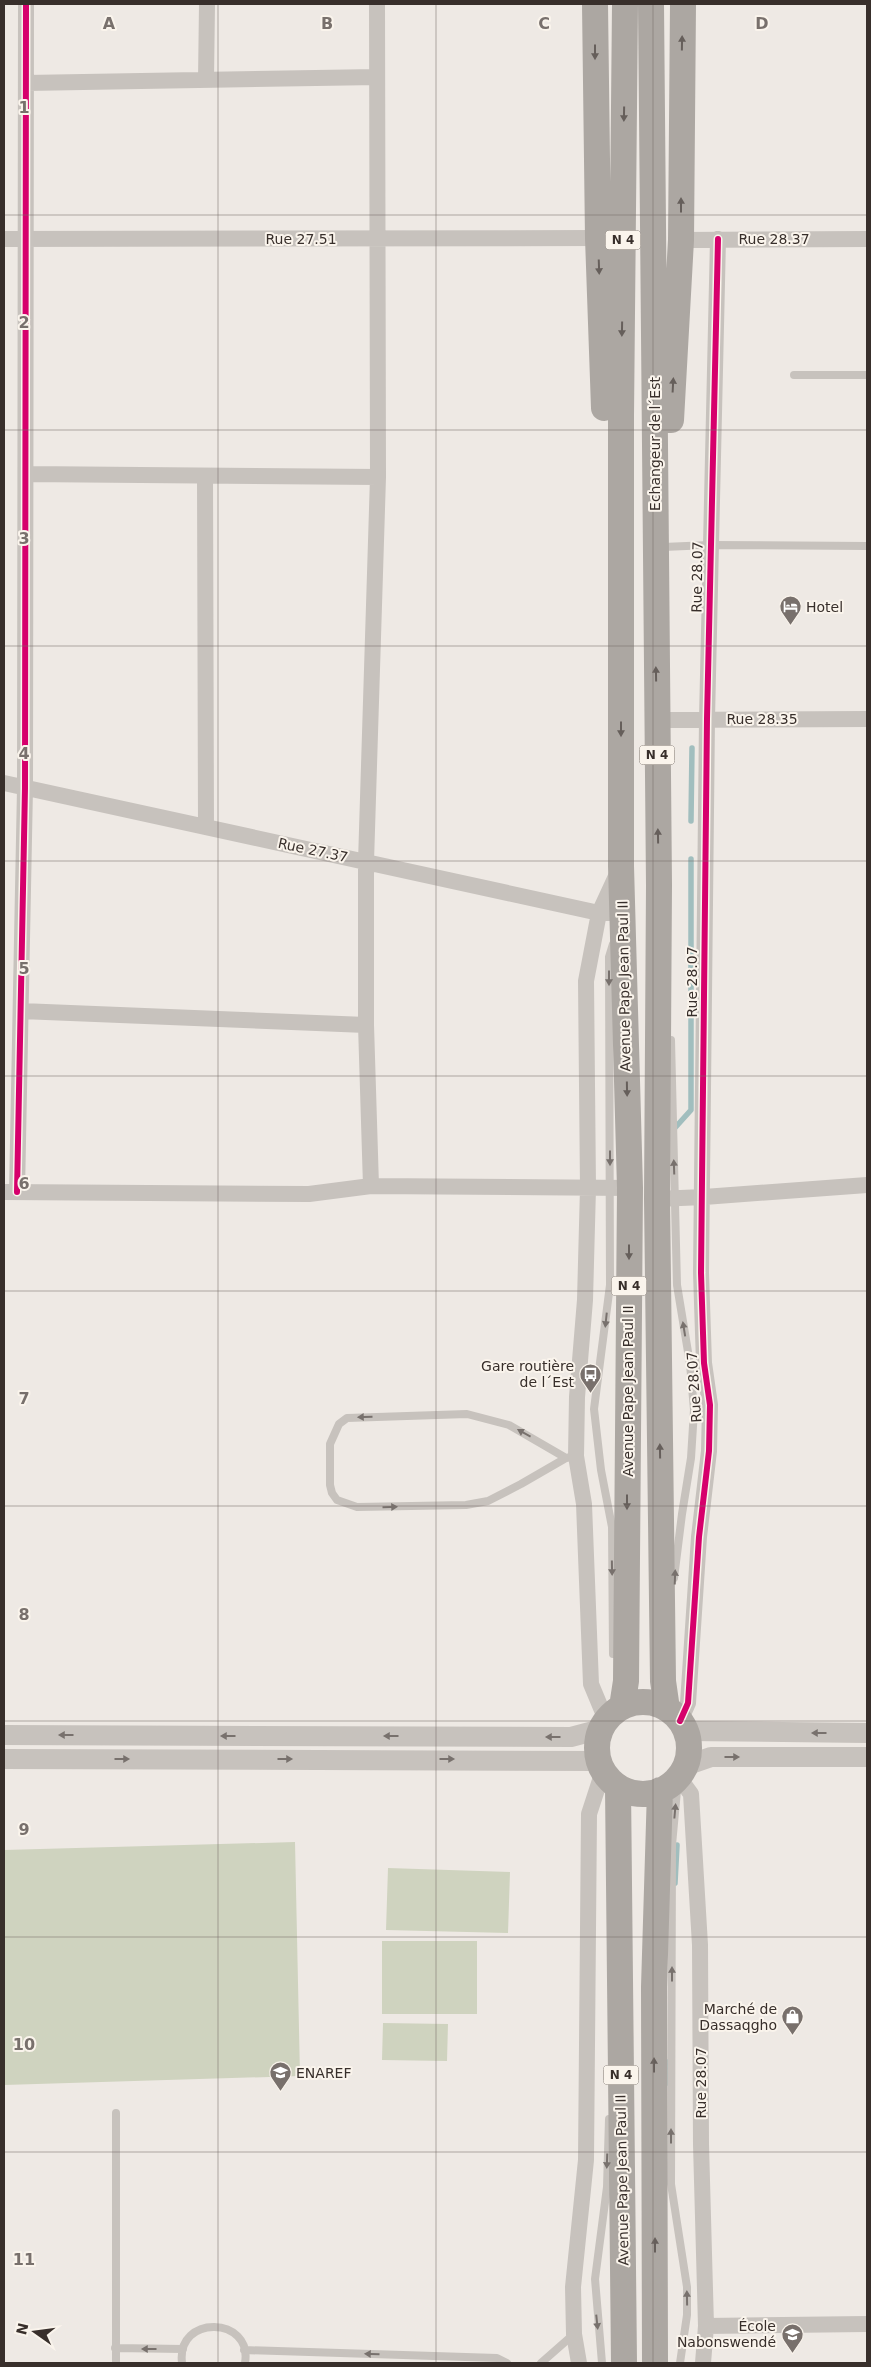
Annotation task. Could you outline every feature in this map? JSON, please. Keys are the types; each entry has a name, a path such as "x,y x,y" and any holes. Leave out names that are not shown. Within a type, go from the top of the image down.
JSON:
{"highway":[{"path":"595,4 598,238 607,477 621,663"},
{"name":"Echangeur de l´Est","path":"625,4 638,66 655,414 658,885"},
{"name":"Echangeur de l´Est","path":"621,866 621,416 638,66 650,4"},
{"path":"655,626 663,547 681,240 683,4"},
{"name":"Avenue Pape Jean Paul II","path":"621,866 611,913 619,1188 626,1680 598,1739 607,1774 624,2363"},
{"name":"N 4","path":"655,2363 654,1987 674,1778 689,1746 676,1719 663,1681 666,1199 658,885"},
{"path":"611,1714 642,1702 652,1703 676,1719"},
{"path":"607,1774 638,1794 674,1778"}],"street":[{"path":"26,4 26,788 21,1010 10,1192 310,1194 371,1186 619,1188"},
{"path":"206,4 206,80"},
{"path":"371,1186 366,1025 366,862 378,477 377,4"},
{"path":"26,83 377,77"},
{"name":"Rue 27.51","path":"4,239 598,238"},
{"name":"Rue 28.37","path":"681,240 867,239"},
{"name":"Rue 28.07","path":"676,1719 688,1703 699,1537 709,1451 710,1405 704,1363 702,1282 707,719 718,240"},
{"path":"26,474 378,477"},
{"path":"205,476 206,827"},
{"name":"Rue 28.35","path":"656,720 867,719"},
{"name":"Rue 27.37","path":"4,783 611,913"},
{"path":"4,1735 570,1737 611,1714 591,1684 584,1504 571,1457 585,1300 588,1188 586,981 611,913"},
{"path":"21,1010 366,1025"},
{"path":"666,1199 704,1198 867,1185"},
{"path":"676,1719 867,1734"},
{"path":"674,1778 711,1757 867,1757"},
{"path":"4,1759 607,1774 589,1814 586,2160 573,2287 574,2334 579,2363"},
{"name":"Rue 28.07","path":"674,1778 691,1794 700,1945 701,2144 706,2326 703,2363"},
{"path":"706,2326 867,2324"}],"lane":[{"path":"794,375 867,375"},
{"path":"663,547 710,545 867,546"},
{"path":"658,885 668,973"},
{"path":"671,1032 666,1199 690,1364 694,1410 691,1458 682,1514 674,1590"},
{"path":"613,1663 612,1527 601,1470 594,1409 610,1285 619,1188"},
{"path":"467,1414 487,1418 522,1431 571,1457 507,1492 488,1500 466,1504 357,1508 337,1500 330,1485 330,1444 339,1424 347,1418 467,1414"},
{"path":"673,1684 676,1719"},
{"path":"607,1774 610,1836"},
{"path":"674,1778 672,1845 671,2184 687,2287 687,2315 680,2363"},
{"path":"602,2363 595,2279 606,2187 609,2112"},
{"path":"116,2113 116,2363"},
{"path":"182,2363 183,2348 191,2335 200,2329 211,2326 222,2327 234,2333 243,2344 245,2363"},
{"path":"542,2363 574,2334"},
{"path":"115,2348 183,2348"},
{"path":"244,2350 497,2358 507,2363"}],"green space":[{"path":"295,1842 300,2076 4,2085 4,1850"},
{"path":"388,1868 510,1872 508,1933 386,1930"},
{"path":"382,1941 477,1941 477,2014 382,2014"},
{"path":"383,2023 448,2024 447,2061 382,2060"}],"waterway":[{"path":"691,821 692,748"},
{"path":"673,1130 691,1110 691,859"},
{"path":"675,1883 677,1845"},
{"path":"667,2083 668,2062"}],"cycle path":[{"path":"17,1192 25,788 26,4"},
{"path":"680,1721 688,1703 699,1537 709,1451 710,1405 704,1363 701,1273 707,719 718,239"}],"place":[{"name":"Hotel","path":"790,626"},
{"name":"Gare routière de l´Est","path":"590,1393"},
{"name":"Marché de Dassaqgho","path":"793,2036"},
{"name":"ENAREF","path":"280,2092"},
{"name":"École Nabonswendé","path":"792,2353"}]}
